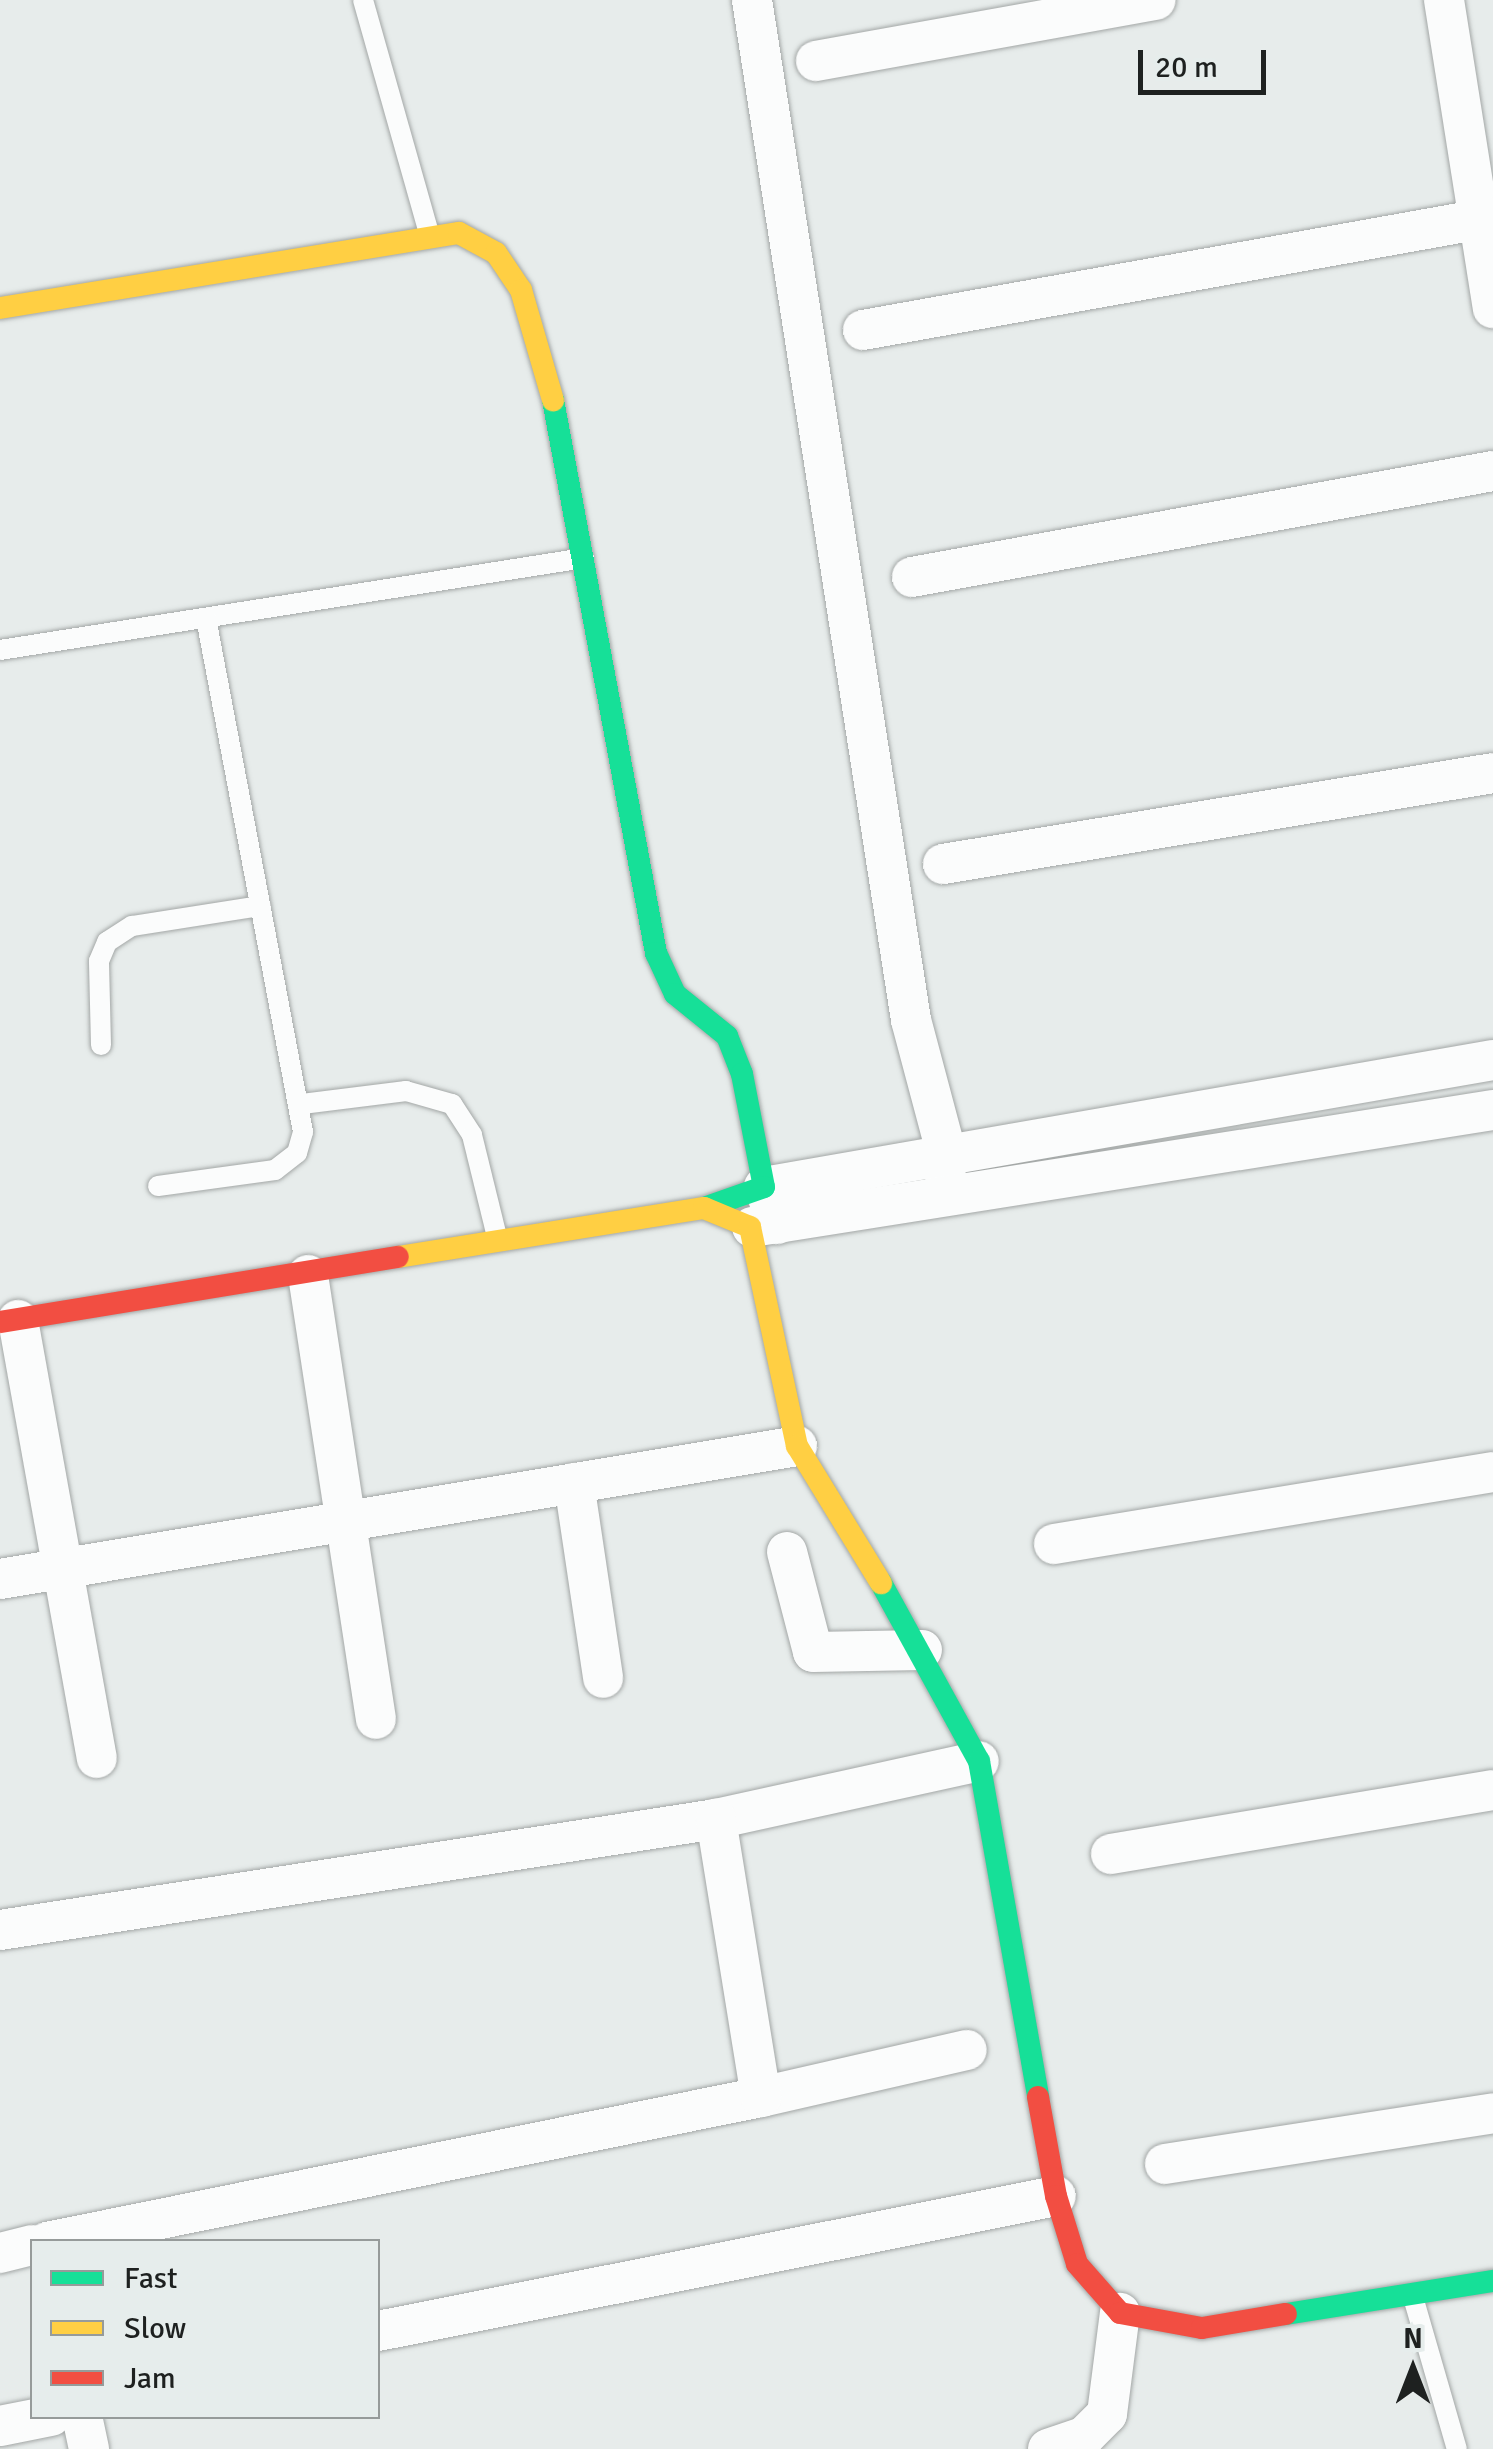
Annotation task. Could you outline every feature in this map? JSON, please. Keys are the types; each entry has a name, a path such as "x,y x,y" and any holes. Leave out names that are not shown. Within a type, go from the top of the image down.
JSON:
{"street":[{"path":"752,0 911,1020 946,1152 946,1195"},
{"path":"816,61 1156,0"},
{"path":"1444,0 1486,218 1493,308"},
{"path":"863,330 1486,218"},
{"path":"0,308 429,234 458,234 496,253 521,290 567,448 656,953 675,994 727,1036 742,1074 797,1446 922,1650 979,1761 1056,2196 1077,2264 1120,2313 1202,2328 1493,2280"},
{"path":"912,577 1493,471"},
{"path":"943,864 1493,773"},
{"path":"704,1208 764,1212 946,1152 1493,1060"},
{"path":"97,1758 9,1321 704,1208 764,1212 984,1195 1493,1110"},
{"path":"308,1275 376,1718"},
{"path":"0,1579 797,1446"},
{"path":"1054,1544 1493,1472"},
{"path":"574,1484 603,1678"},
{"path":"787,1552 813,1652 922,1650"},
{"path":"0,1930 716,1819 979,1761"},
{"path":"1111,1854 1493,1790"},
{"path":"716,1819 761,2097"},
{"path":"64,2239 761,2097 967,2050"},
{"path":"1165,2164 1493,2112"},
{"path":"380,2331 1056,2196"},
{"path":"0,2253 30,2246"},
{"path":"1048,2449 1084,2436 1106,2414 1120,2313"},
{"path":"0,2426 36,2419"},
{"path":"83,2419 89,2449"}],"lane":[{"path":"363,0 429,234"},
{"path":"0,650 586,558"},
{"path":"158,1186 275,1170 298,1153 302,1104 206,618"},
{"path":"102,1045 99,961 107,942 132,926 260,906"},
{"path":"302,1104 406,1091 452,1104 472,1134 498,1243"},
{"path":"1412,2295 1457,2449"}],"traffic: fast":[{"path":"553,400 656,953 675,994 727,1036 742,1074 764,1187 704,1208"},
{"path":"881,1583 979,1761 1038,2097"},
{"path":"1286,2314 1493,2281"}],"traffic: slow":[{"path":"0,308 459,233 496,253 521,290 553,400"},
{"path":"398,1257 704,1208 750,1227 797,1446 881,1583"}],"traffic: jam":[{"path":"0,1322 398,1257"},
{"path":"1038,2097 1056,2196 1077,2264 1120,2313 1202,2328 1286,2314"}]}
